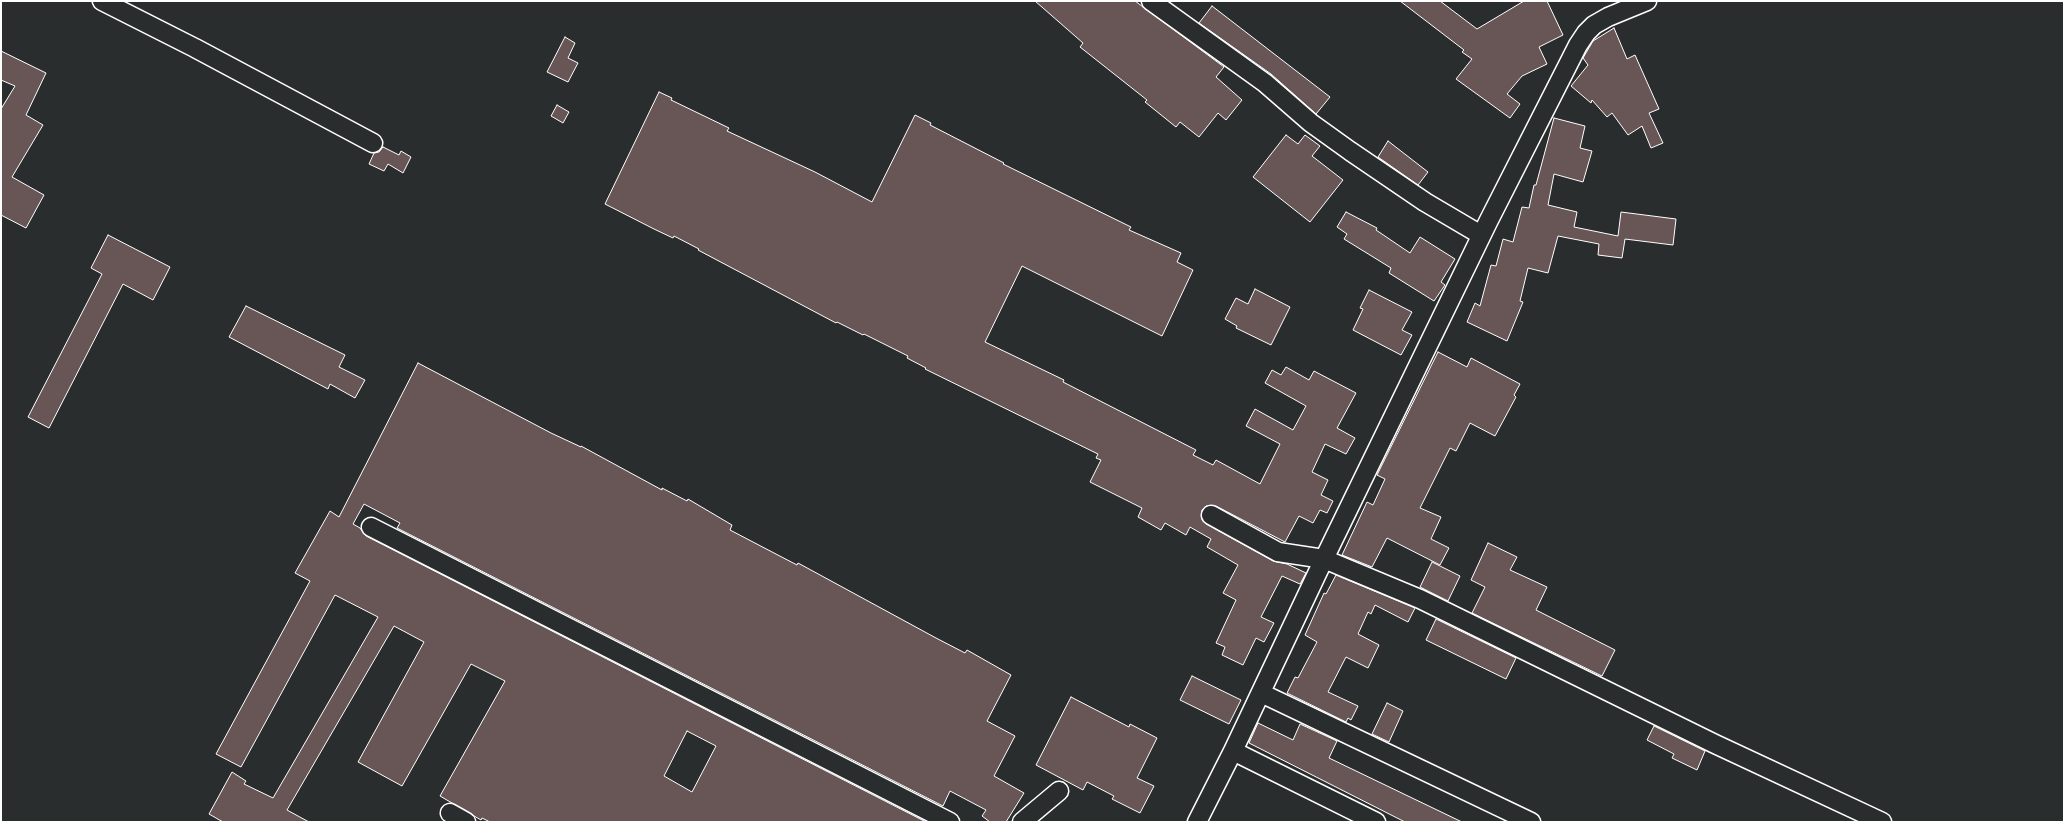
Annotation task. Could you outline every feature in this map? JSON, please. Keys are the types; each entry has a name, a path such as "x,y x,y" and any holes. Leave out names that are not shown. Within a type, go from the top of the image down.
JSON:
{"street":[{"path":"102,1 195,48 373,143"},
{"path":"1151,1 1265,82 1311,123 1350,151 1425,202 1481,235"},
{"path":"1197,822 1234,751 1324,559 1481,235 1586,33 1594,25 1608,17 1647,1"},
{"path":"1211,515 1278,552 1324,559 1420,600 1715,744 1882,822"},
{"path":"371,527 950,822"},
{"path":"1261,693 1530,822"},
{"path":"1234,751 1376,822"},
{"path":"1022,822 1059,791"},
{"path":"450,813 466,822"}],"building":[{"path":"1035,1 1135,1 1224,67 1216,77 1242,100 1226,120 1218,113 1199,137 1180,122 1176,127 1145,102 1147,100 1080,47 1083,43"},
{"path":"1400,1 1440,1 1477,29 1524,1 1547,1 1563,35 1539,47 1547,64 1522,76 1507,94 1520,104 1510,118 1456,79 1472,59 1462,52 1464,50"},
{"path":"1212,6 1330,97 1316,114 1271,74 1199,23"},
{"path":"1614,28 1627,59 1635,55 1659,109 1649,113 1663,143 1651,148 1642,126 1628,135 1612,113 1607,117 1592,100 1591,103 1571,86 1588,65 1583,58 1593,41"},
{"path":"565,37 575,43 568,58 578,63 568,82 547,72"},
{"path":"1,51 46,73 26,115 43,125 12,177 44,195 26,228 1,215 1,109 15,86 1,80"},
{"path":"659,92 672,98 671,100 729,128 727,131 815,172 872,202 915,115 1003,164 1131,227 1129,230 1181,253 1177,262 1193,270 1162,336 1022,266 985,342 1064,380 1063,382 1196,450 1193,455 1213,465 1216,460 1260,484 1280,444 1246,426 1255,409 1293,430 1306,406 1265,383 1272,370 1281,375 1286,367 1309,380 1314,371 1356,393 1337,428 1355,438 1346,454 1325,444 1312,472 1328,480 1321,495 1333,501 1327,513 1320,510 1313,523 1299,516 1285,542 1216,506 1206,506 1202,510 1202,520 1206,524 1273,561 1287,564 1306,573 1300,584 1282,576 1261,617 1274,623 1264,642 1256,638 1243,665 1222,655 1225,647 1216,643 1236,600 1223,593 1238,565 1207,547 1211,539 1190,527 1186,535 1165,523 1161,530 1138,517 1142,508 1090,482 1101,460 1096,458 1098,454 925,369 907,358 908,356 864,334 836,323 674,236 673,238 605,204"},
{"path":"557,105 569,112 563,123 551,116"},
{"path":"1554,118 1585,126 1580,148 1592,151 1583,182 1554,174 1548,205 1577,212 1574,227 1618,236 1621,212 1676,219 1673,245 1625,239 1622,258 1598,255 1599,244 1558,236 1548,273 1528,268 1520,301 1523,302 1507,341 1467,322 1475,303 1480,306 1491,265 1496,266 1503,239 1513,242 1522,207 1529,208"},
{"path":"1286,135 1298,144 1305,135 1320,146 1312,156 1343,180 1310,222 1253,177"},
{"path":"1388,141 1428,172 1418,185 1378,157"},
{"path":"383,147 399,155 401,151 411,157 403,173 388,164 384,171 369,164 374,153 379,152"},
{"path":"1346,212 1377,228 1376,230 1410,253 1420,237 1455,259 1441,282 1445,285 1434,301 1389,273 1391,268 1344,239 1347,234 1337,227"},
{"path":"108,235 170,267 153,300 123,284 49,428 28,417 102,274 91,268"},
{"path":"1255,289 1290,307 1271,345 1236,328 1237,326 1225,319 1236,298 1248,304"},
{"path":"1369,290 1412,312 1402,330 1412,335 1401,355 1353,330 1363,309 1360,308"},
{"path":"246,306 345,355 339,367 365,380 355,398 330,384 328,389 229,337"},
{"path":"1438,352 1467,367 1471,358 1520,384 1514,395 1516,397 1495,436 1470,423 1456,451 1450,448 1420,508 1441,517 1431,539 1449,548 1440,565 1387,538 1372,567 1342,555 1367,502 1373,505 1385,479 1377,475"},
{"path":"418,363 551,433 581,446 662,490 662,488 687,501 688,499 732,525 730,530 797,565 798,563 965,653 967,650 1011,675 987,721 1015,736 994,776 1024,793 1006,822 990,822 982,816 986,810 950,791 943,806 397,528 400,523 364,504 353,524 360,528 366,536 926,822 490,822 482,818 481,820 440,796 505,681 471,664 402,786 358,762 424,642 394,626 287,810 309,822 223,822 209,814 232,772 246,781 244,784 273,798 378,617 335,595 241,767 216,754 310,581 295,573 330,511 339,517","holes":["687,731 716,746 692,792 664,776"]},
{"path":"1488,543 1517,557 1510,570 1547,587 1536,610 1615,650 1602,676 1472,613 1485,587 1471,580"},
{"path":"1432,562 1460,576 1448,601 1420,587"},
{"path":"1336,575 1415,608 1408,622 1375,605 1371,614 1368,612 1358,634 1379,645 1368,668 1346,657 1328,692 1358,706 1351,720 1348,718 1346,722 1287,693 1295,677 1298,678 1317,642 1305,635 1324,593 1326,594"},
{"path":"1436,619 1516,658 1506,679 1426,640"},
{"path":"1192,676 1241,700 1229,724 1180,700"},
{"path":"1071,697 1129,727 1130,724 1157,738 1137,778 1154,786 1140,813 1112,799 1114,796 1087,782 1083,790 1036,765"},
{"path":"1387,703 1403,711 1389,742 1372,734"},
{"path":"1258,723 1293,740 1300,724 1337,741 1329,758 1462,822 1405,822 1249,743"},
{"path":"1654,726 1705,751 1697,770 1672,758 1674,754 1647,740"}]}
